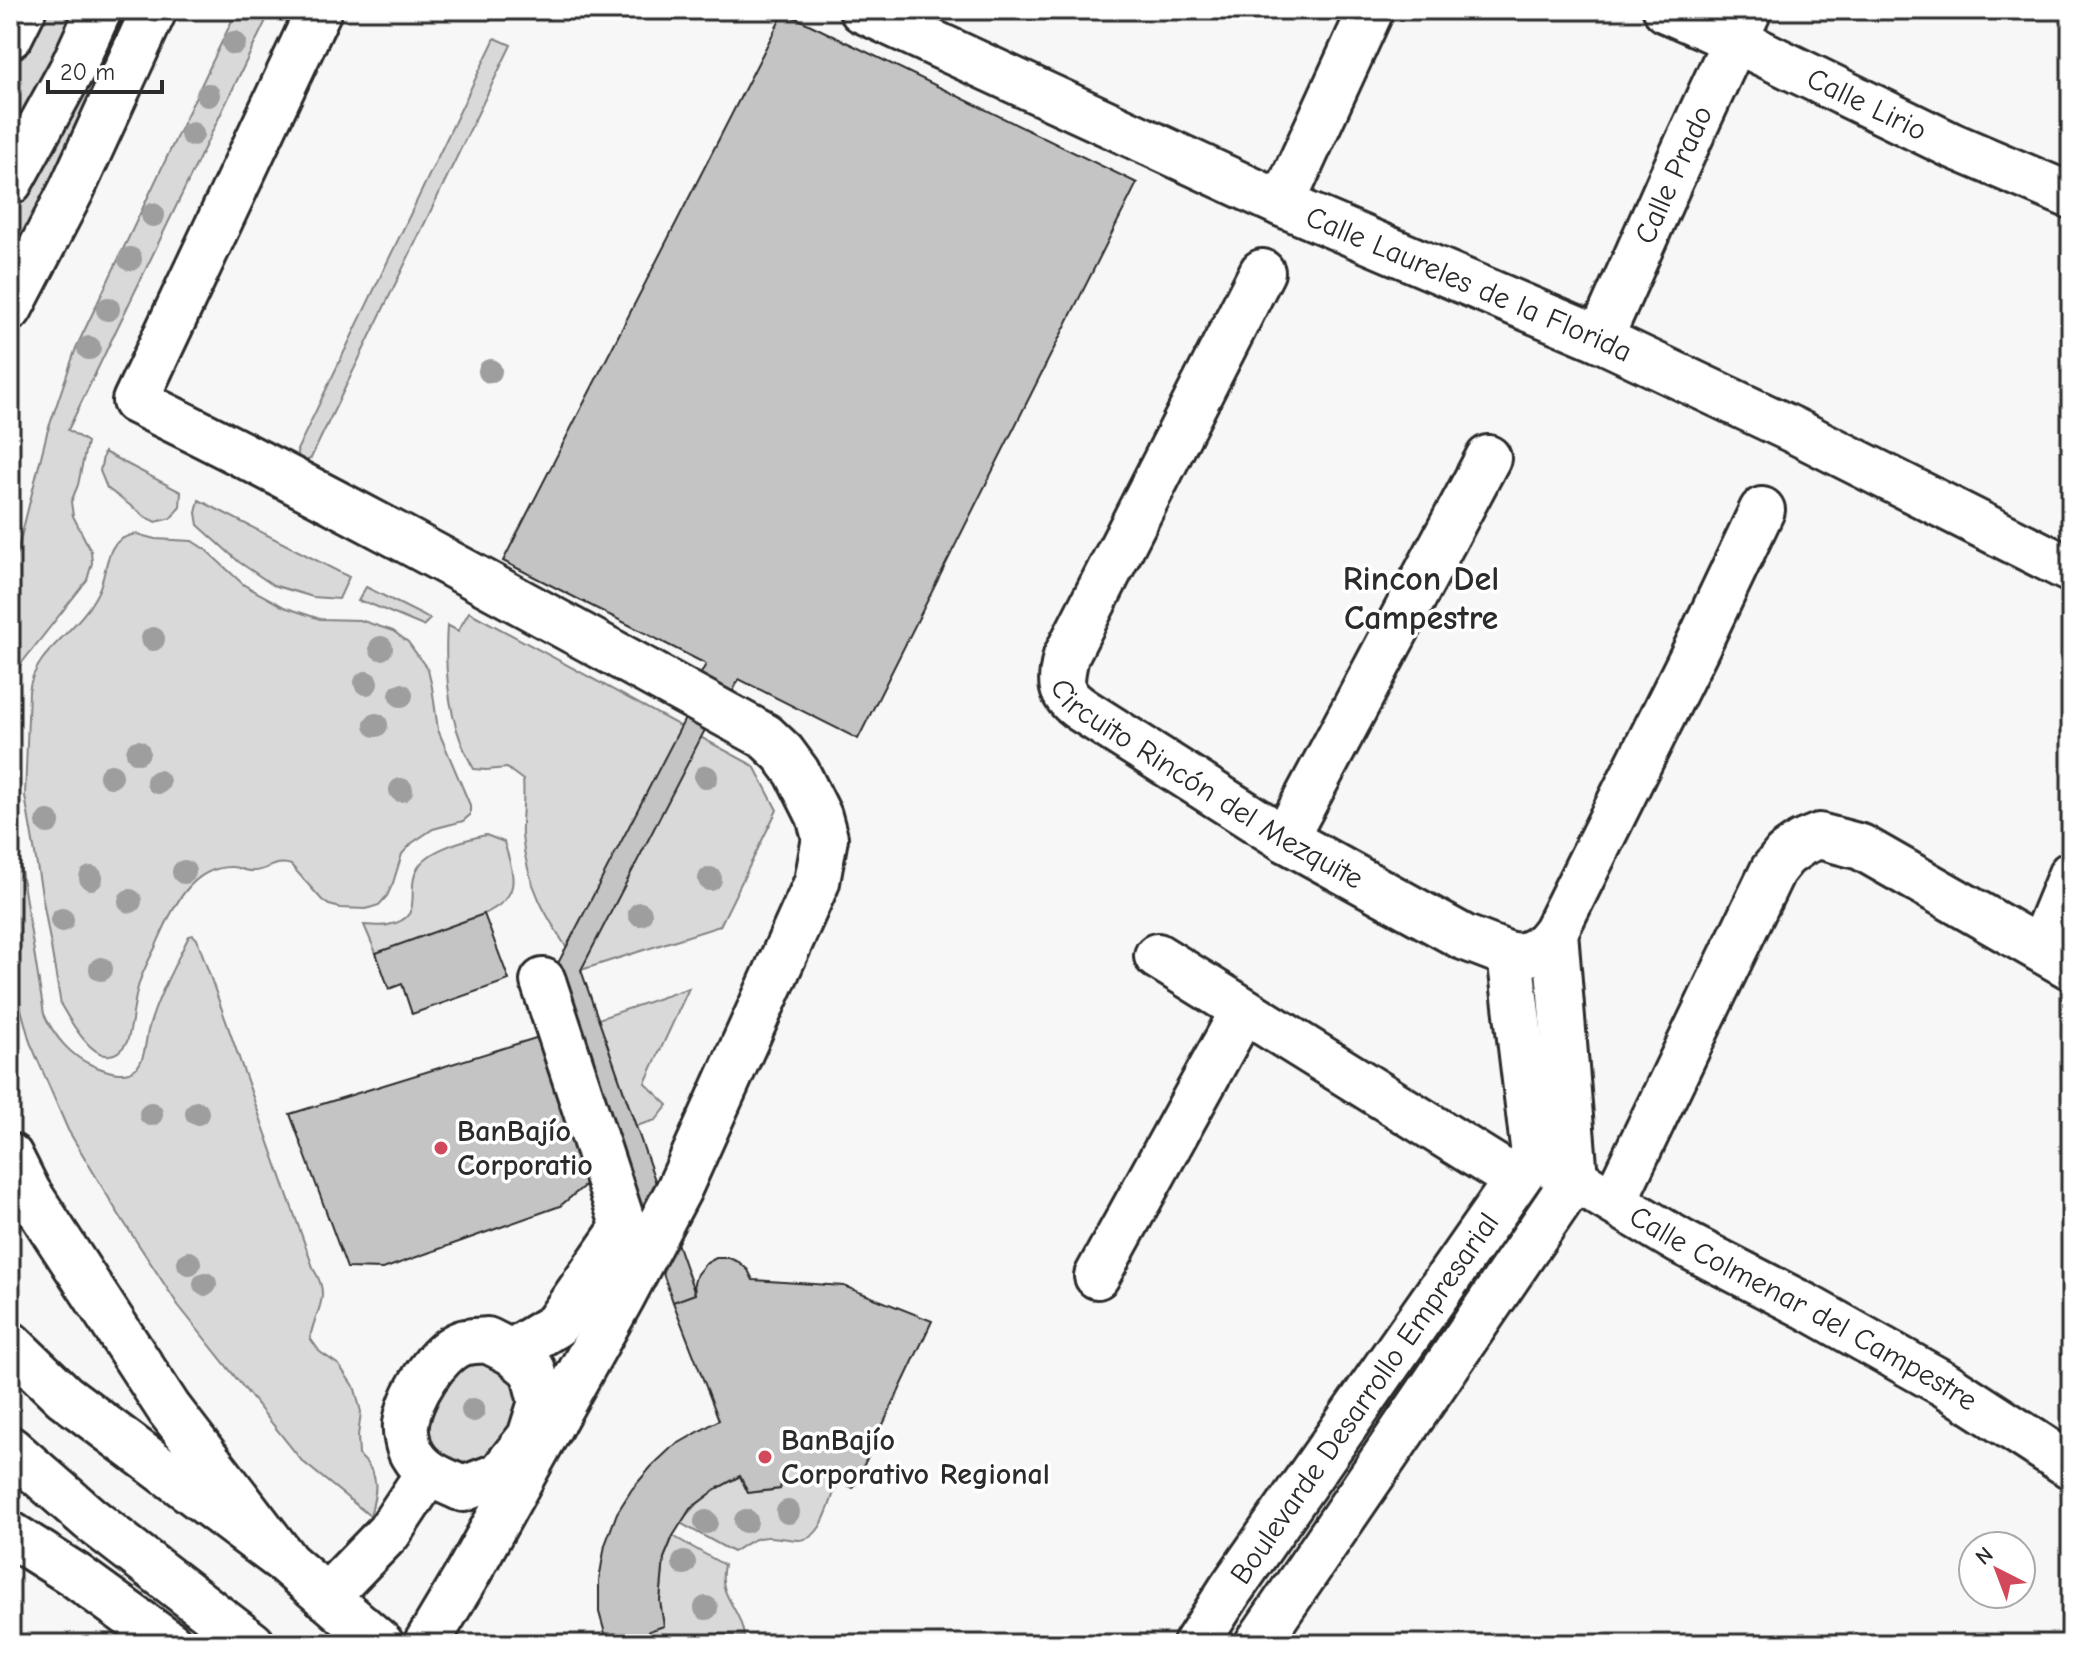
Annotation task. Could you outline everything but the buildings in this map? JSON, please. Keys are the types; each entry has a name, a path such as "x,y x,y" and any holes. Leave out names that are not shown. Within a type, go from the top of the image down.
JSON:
{"street":[{"path":"10,36 23,10"},
{"path":"10,182 72,69 99,10"},
{"path":"10,308 71,191 154,10"},
{"path":"319,10 135,401 439,558 765,736 797,772 819,816 825,838 817,882 679,1189 622,1297 426,1644"},
{"name":"Calle Laureles de la Florida","path":"862,10 1282,204 1600,339 1793,430 2071,570"},
{"path":"1282,204 1371,10"},
{"name":"Calle Lirio","path":"1666,10 1742,25 1951,145 2071,196"},
{"name":"Calle Prado","path":"1600,339 1742,25"},
{"name":"Circuito Rincón del Mezquite","path":"1262,272 1066,656 1061,678 1066,698 1285,839 1463,937 1510,955"},
{"path":"1285,839 1488,458"},
{"path":"1524,1167 1510,955 1523,956 1536,950 1555,932 1762,510"},
{"path":"1614,1201 1773,870 1785,855 1819,836 1861,847 2056,958 2071,874"},
{"path":"1555,932 1575,1178"},
{"name":"Calle Colmenar del Campestre","path":"1157,956 1243,1011 1524,1167 1575,1178 1681,1242 1807,1307 1946,1385 2071,1466"},
{"path":"543,981 624,1227 622,1297"},
{"path":"1097,1276 1243,1011"},
{"path":"10,1156 28,1192 169,1409 287,1563"},
{"name":"Boulevarde Desarrollo Empresarial","path":"1196,1644 1524,1167"},
{"name":"Boulevarde Desarrollo Empresarial","path":"1265,1632 1575,1178"},
{"path":"511,1352 556,1325 624,1227"},
{"path":"487,1340 511,1352 533,1370 541,1402 530,1437 500,1475 463,1489 428,1473 411,1453 405,1427 410,1404 419,1386 441,1357 460,1344 487,1340"},
{"path":"10,1344 64,1396 287,1563 381,1644"},
{"path":"10,1449 90,1519 252,1644"},
{"path":"326,1597 389,1532 428,1473"},
{"path":"10,1506 75,1575"},
{"path":"10,1534 75,1575 170,1644"},
{"path":"1231,1589 1265,1632"}],"shaded area":[{"path":"10,10 131,10 62,161 10,260"},
{"path":"237,10 271,10 68,430 87,442 71,502 73,516 91,551 92,563 87,580 17,669 10,785 10,593 47,433 76,348"},
{"path":"495,38 511,45 311,458 305,462 299,458 297,450"},
{"path":"104,452 181,492 180,507 171,518 156,522 147,518 107,488 100,471"},
{"path":"199,500 349,577 339,599 313,597 273,585 239,562 198,525 196,513"},
{"path":"136,534 155,539 192,541 244,585 284,607 320,619 360,620 393,631 408,642 428,670 438,730 470,805 470,815 463,821 433,829 412,843 402,854 387,896 379,905 366,909 329,905 291,865 275,865 255,871 232,867 204,875 192,883 174,908 145,967 127,1042 118,1052 108,1055 90,1046 61,1005 25,796 29,691 38,666 94,599 114,545"},
{"path":"366,587 430,619 423,626 358,601"},
{"path":"469,612 754,766 777,810 720,926 581,970 535,891 522,836 523,780 507,768 474,769 459,736 448,681 447,625 458,631"},
{"path":"10,802 44,1014 58,1038 78,1057 115,1073 126,1073 136,1068 142,1059 153,1015 167,981 189,936 197,939 322,1288 321,1304 310,1338 320,1352 339,1365 355,1389 361,1412 359,1455 371,1469 375,1483 370,1516 302,1461 178,1305 68,1130 30,1042 18,998 10,942"},
{"path":"486,835 504,842 508,854 512,884 505,900 484,914 376,953 364,925 388,925 407,916 411,909 415,875 424,860 450,846"},
{"path":"689,988 645,1083 668,1105 656,1120 636,1126 598,1019"},
{"path":"469,1357 515,1374 525,1412 481,1470 436,1462 421,1413"},
{"path":"785,1467 820,1472 838,1481 822,1523 808,1538 762,1537 733,1552 680,1523 707,1496 740,1476 748,1493 780,1489"},
{"path":"673,1536 724,1565 726,1594 744,1636 709,1634 704,1644 651,1644 649,1631 660,1601 664,1558"}],"place":[{"name":"BanBajío Corporatio","path":"441,1148"},
{"name":"BanBajío Corporativo Regional","path":"765,1457"}],"district":[{"name":"Rincon Del Campestre","path":"1421,598"}]}
